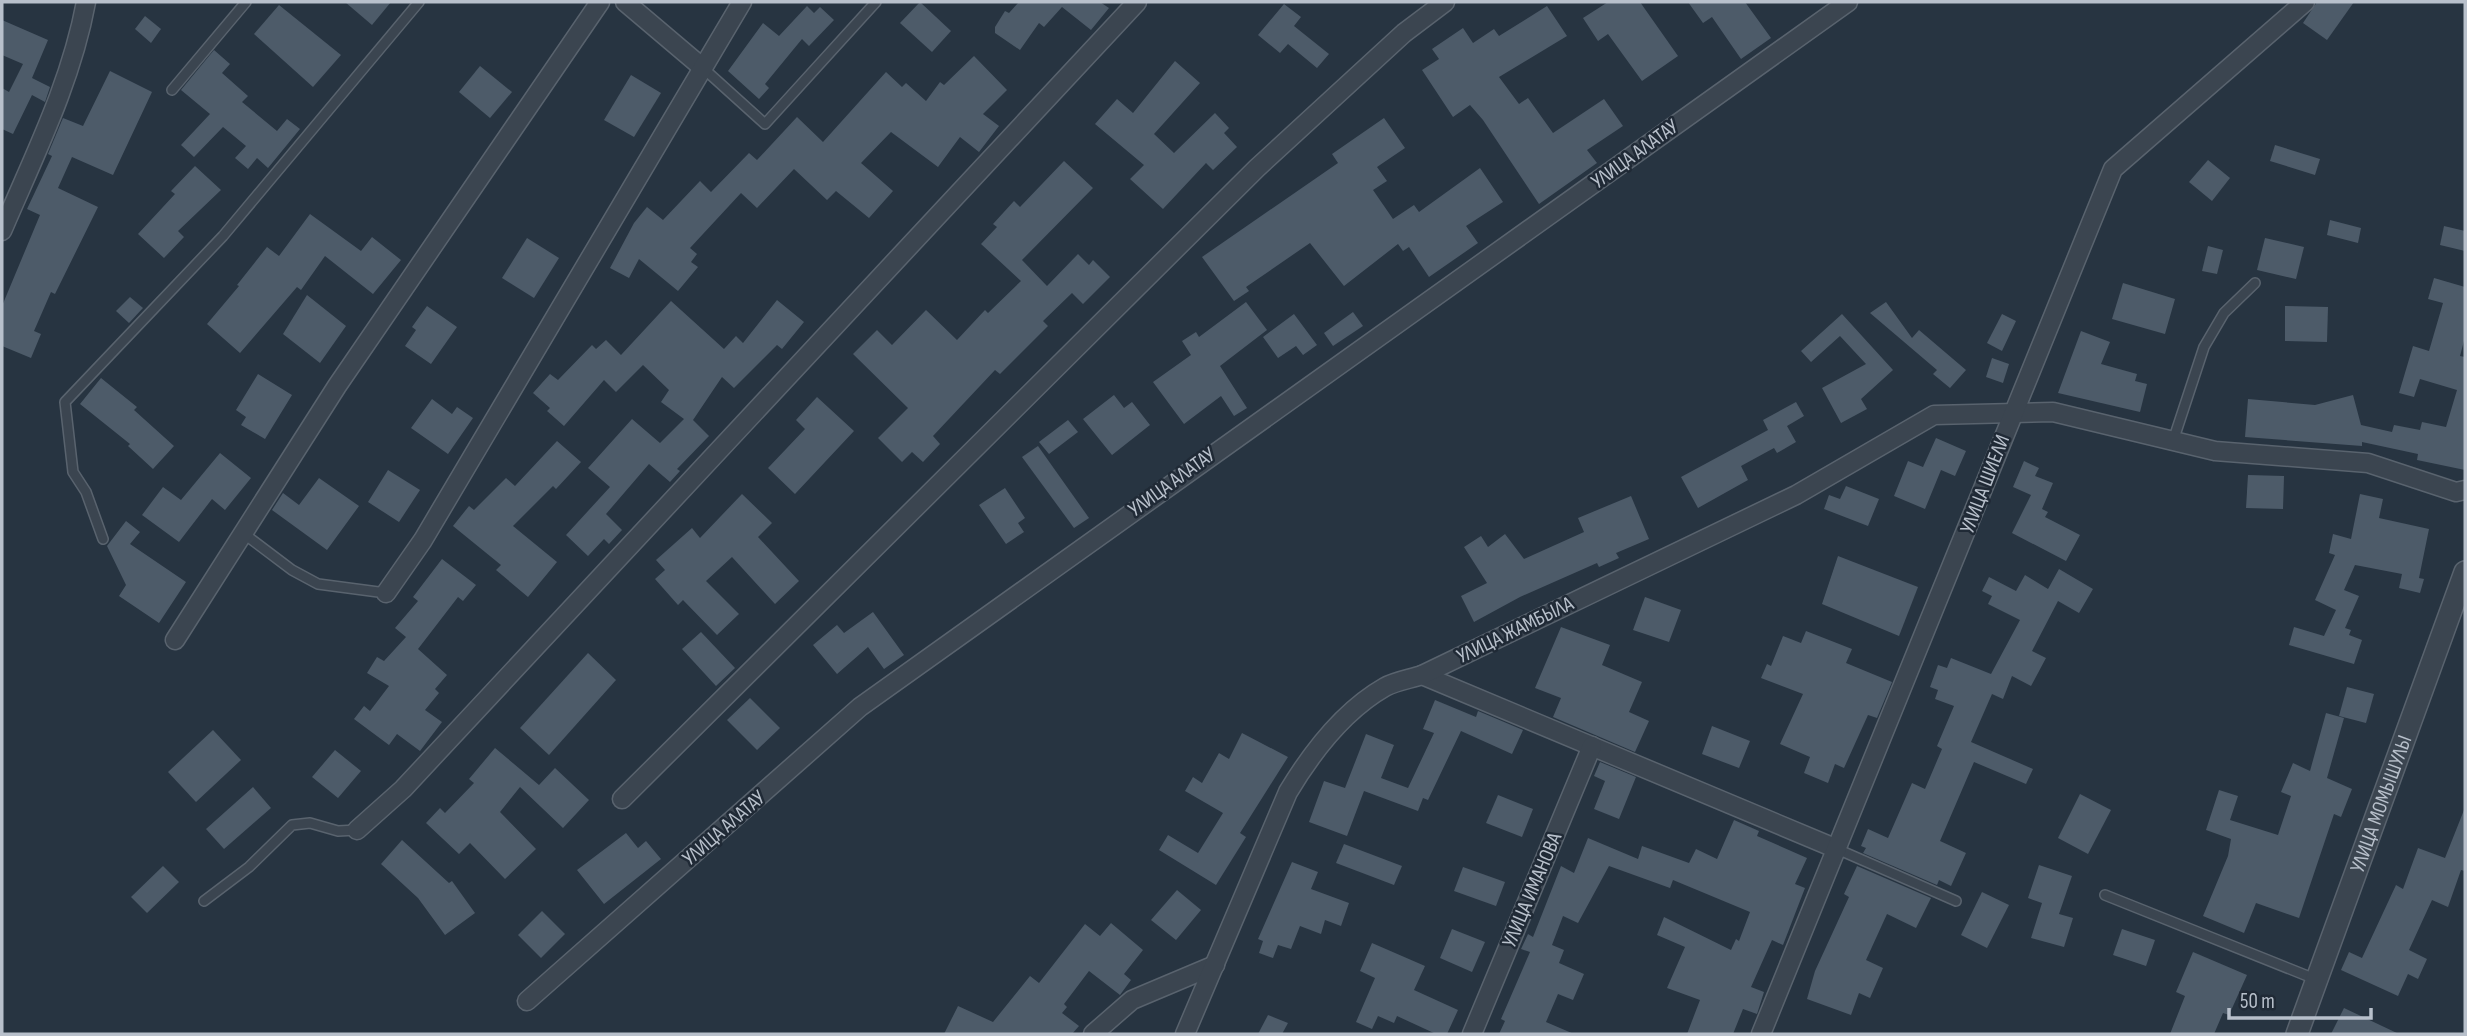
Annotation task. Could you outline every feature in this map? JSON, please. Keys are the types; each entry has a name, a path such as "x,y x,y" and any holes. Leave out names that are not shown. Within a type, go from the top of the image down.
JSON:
{"street":[{"path":"2,231 59,100 79,39 86,2"},
{"path":"175,640 337,386 600,2"},
{"path":"625,2 703,68"},
{"path":"386,593 423,540 742,2"},
{"path":"357,830 403,789 1137,2"},
{"path":"622,799 1257,168 1404,33 1445,2"},
{"name":"УЛИЦА АЛАТАУ","path":"527,1001 860,707 1848,2"},
{"name":"УЛИЦА ШИЕЛИ","path":"1761,1034 2113,169 2305,2"},
{"name":"УЛИЦА ЖАМБЫЛА","path":"1185,1034 1288,792 1308,758 1337,725 1386,687 1422,675 1796,495 1934,415 2053,412 2216,451 2368,463 2456,492 2465,490"},
{"name":"УЛИЦА МОМЫШУЛЫ","path":"2297,1034 2465,572"},
{"path":"1422,675 1837,849"},
{"name":"УЛИЦА ИМАНОВА","path":"1472,1034 1592,746"},
{"path":"1093,1034 1132,1000 1215,965"}],"lane":[{"path":"172,90 246,2"},
{"path":"103,539 86,492 73,472 65,402 223,236 419,2"},
{"path":"703,68 765,124 876,2"},
{"path":"2173,440 2204,347 2224,313 2255,283"},
{"path":"243,533 292,570 318,584 386,593"},
{"path":"204,901 249,867 292,825 310,823 338,831 357,830"},
{"path":"1837,849 1956,901"},
{"path":"2105,895 2317,979"}],"building":[{"path":"345,2 391,2 372,25"},
{"path":"920,2 951,31 932,52 900,23"},
{"path":"1019,2 1100,2 1109,8 1091,30 1062,7 1044,27 1039,23 1020,50 995,33 995,27 1005,11 1009,13"},
{"path":"1608,2 1640,2 1678,56 1642,81 1608,34 1598,41 1583,18"},
{"path":"1688,2 1745,2 1771,38 1741,59 1712,17 1703,23"},
{"path":"2317,2 2354,2 2327,40 2303,23"},
{"path":"1284,4 1301,17 1294,26 1329,54 1317,68 1288,44 1280,53 1258,35"},
{"path":"279,5 341,55 313,87 254,34"},
{"path":"807,6 814,13 820,7 834,20 809,46 802,39 765,84 769,88 759,99 728,71 763,23 779,36"},
{"path":"1547,6 1567,36 1499,77 1519,104 1528,98 1553,133 1604,99 1623,126 1587,150 1597,163 1539,204 1470,105 1453,117 1422,70 1439,59 1432,49 1463,28 1473,43 1494,29 1499,36"},
{"path":"145,16 161,29 151,43 135,29"},
{"path":"2,20 48,40 32,78 50,87 45,102 32,95 13,134 2,129 2,88 9,92 23,64 2,55"},
{"path":"214,50 230,64 222,73 248,96 242,102 277,131 287,119 300,129 268,168 257,158 248,169 235,158 246,146 223,127 194,157 181,145 210,114 181,90"},
{"path":"974,56 1007,90 983,114 999,126 979,152 960,137 938,167 891,132 861,163 893,191 869,218 836,191 827,200 794,169 757,208 741,193 690,248 697,254 691,262 698,267 678,291 639,259 629,278 610,268 634,223 647,207 663,220 700,181 711,192 749,153 757,160 797,117 823,142 886,72 902,87 906,83 926,101 940,82 944,85"},
{"path":"1175,61 1200,83 1154,134 1174,153 1215,113 1229,128 1224,133 1237,147 1213,170 1206,163 1163,209 1130,179 1144,165 1095,124 1117,99 1133,113"},
{"path":"480,66 512,92 490,118 459,92"},
{"path":"110,71 152,92 113,175 72,157 58,188 98,207 55,294 51,292 34,331 41,334 31,358 2,346 2,306 40,215 27,209 52,156 48,154 63,118 83,126"},
{"path":"631,75 661,93 634,137 604,120"},
{"path":"1384,118 1405,148 1377,167 1387,181 1373,190 1393,219 1414,205 1419,212 1480,168 1503,202 1466,226 1478,243 1429,277 1409,247 1403,251 1398,244 1344,286 1310,243 1246,287 1249,291 1234,301 1202,257 1338,163 1332,154"},
{"path":"2275,145 2320,159 2315,175 2270,161"},
{"path":"2208,160 2230,178 2212,201 2189,182"},
{"path":"1064,161 1093,188 1022,260 1047,286 1078,254 1089,265 1093,260 1110,277 1083,304 1072,293 1043,321 1048,326 1000,374 995,370 933,436 940,444 923,462 912,452 902,462 878,438 908,408 853,354 877,330 892,345 926,310 957,340 985,310 988,313 1021,281 981,244 997,227 993,224 1014,201 1020,207"},
{"path":"195,166 221,190 178,231 184,237 164,258 138,234 175,194 171,191"},
{"path":"310,214 361,251 372,237 401,260 373,294 325,256 301,290 297,287 240,353 207,324 267,247 279,256"},
{"path":"2330,220 2361,228 2358,243 2327,235"},
{"path":"2444,226 2465,231 2465,251 2440,245"},
{"path":"527,238 559,258 534,298 502,278"},
{"path":"2265,238 2304,247 2296,279 2257,270"},
{"path":"2208,246 2223,250 2217,274 2202,271"},
{"path":"2434,278 2465,287 2465,337 2460,356 2465,357 2465,470 2417,460 2418,454 2362,442 2362,446 2245,437 2248,399 2315,405 2353,395 2361,425 2392,432 2394,425 2420,430 2422,422 2446,427 2457,390 2420,379 2414,397 2399,393 2413,346 2429,351 2443,303 2428,299"},
{"path":"2123,283 2175,299 2165,334 2112,319"},
{"path":"307,295 346,326 320,363 283,334"},
{"path":"130,297 143,308 129,323 116,311"},
{"path":"777,300 804,322 782,349 777,345 734,388 722,377 693,420 709,436 677,469 680,471 670,482 649,464 606,514 622,530 609,544 604,539 588,556 566,535 610,487 588,468 632,419 660,443 684,419 661,402 669,390 643,365 616,392 604,380 564,426 547,411 550,408 533,393 550,374 558,380 592,345 596,349 606,340 621,355 671,301 724,349 736,336 743,343"},
{"path":"1246,302 1267,330 1220,366 1247,408 1234,416 1221,396 1184,424 1153,382 1191,355 1182,341 1196,332 1199,337"},
{"path":"1886,302 1912,338 1919,330 1966,370 1950,388 1933,374 1937,370 1870,313"},
{"path":"427,306 457,327 431,364 405,346 416,330 412,327"},
{"path":"2285,306 2328,307 2327,342 2285,341"},
{"path":"1353,312 1363,326 1333,346 1324,333"},
{"path":"1294,314 1317,345 1303,355 1296,346 1278,358 1263,337"},
{"path":"1842,314 1893,370 1861,399 1867,409 1841,423 1822,388 1866,364 1840,336 1811,362 1801,351"},
{"path":"2002,314 2016,321 2002,351 1987,343"},
{"path":"2081,331 2110,342 2101,364 2137,374 2135,381 2147,384 2140,412 2058,393"},
{"path":"1992,358 2009,364 2003,383 1986,377"},
{"path":"258,374 292,395 265,439 241,425 246,417 236,410"},
{"path":"101,378 137,407 134,410 174,446 153,469 128,446 130,444 80,404"},
{"path":"1114,395 1124,408 1132,402 1150,425 1112,455 1083,419"},
{"path":"817,397 854,431 795,494 768,468 805,429 796,420"},
{"path":"432,399 452,414 457,407 473,418 448,454 411,428"},
{"path":"1796,402 1804,416 1787,426 1796,442 1777,453 1774,448 1741,466 1748,480 1698,508 1681,477 1768,430 1763,420"},
{"path":"1068,420 1078,432 1049,454 1039,442"},
{"path":"1936,438 1966,451 1955,476 1941,470 1925,509 1894,496 1908,461 1923,467"},
{"path":"557,441 581,462 556,489 553,486 513,526 557,562 528,597 496,570 501,565 453,526 469,506 474,510 506,478 515,486"},
{"path":"1038,446 1089,518 1074,528 1022,457"},
{"path":"220,453 251,478 225,510 212,499 179,542 142,515 163,487 181,500"},
{"path":"2024,461 2039,468 2035,476 2053,483 2042,509 2048,512 2045,517 2080,535 2066,561 2012,533 2031,495 2013,487"},
{"path":"388,470 420,490 399,522 368,502"},
{"path":"2248,475 2284,476 2283,509 2246,508"},
{"path":"319,478 359,506 327,550 272,510 283,493 299,505"},
{"path":"1846,486 1879,499 1868,526 1824,509 1829,495 1840,499"},
{"path":"1005,488 1025,518 1018,523 1024,532 1006,544 979,505"},
{"path":"742,494 772,523 758,537 799,581 775,604 732,557 706,581 739,614 717,635 683,600 678,605 655,579 665,570 656,560 692,528 700,538"},
{"path":"2360,494 2383,499 2379,518 2429,529 2419,578 2424,579 2420,593 2399,588 2402,574 2355,565 2344,590 2359,596 2345,628 2351,630 2349,635 2362,640 2354,664 2289,645 2294,627 2324,636 2336,610 2315,600 2335,555 2329,553 2333,534 2351,539"},
{"path":"1631,496 1649,539 1616,553 1619,558 1599,567 1597,563 1520,597 1474,622 1461,596 1487,583 1464,547 1481,536 1488,547 1505,534 1524,559 1584,532 1578,518"},
{"path":"126,521 140,532 130,544 186,582 159,623 119,596 126,585 107,546"},
{"path":"1838,556 1918,587 1899,636 1822,604"},
{"path":"442,559 476,585 463,601 458,597 418,649 447,675 435,689 439,693 425,710 442,722 420,751 397,734 389,745 354,719 364,706 370,711 389,686 367,673 377,657 384,661 406,637 395,628 418,601 413,597"},
{"path":"2059,569 2093,589 2079,613 2058,601 2032,651 2046,658 2031,686 2012,676 2003,699 1992,694 1971,742 2033,769 2026,784 1974,762 1940,841 1966,853 1951,886 1939,880 1937,885 1863,853 1866,848 1861,846 1868,829 1888,838 1912,783 1925,789 1942,749 1937,746 1954,706 1935,699 1938,690 1930,687 1938,665 1947,668 1951,658 1991,674 2020,620 1988,604 1992,596 1982,591 1989,577 2016,591 2025,575 2048,589"},
{"path":"1645,597 1681,610 1669,642 1633,630"},
{"path":"873,612 904,655 884,669 868,647 837,674 813,645 837,625 844,633"},
{"path":"1561,627 1610,645 1602,665 1642,682 1629,712 1649,721 1635,752 1553,717 1561,698 1535,688"},
{"path":"1806,631 1852,649 1846,663 1892,682 1877,718 1868,715 1844,768 1835,764 1828,783 1804,773 1810,757 1780,744 1803,694 1761,678 1767,664 1771,666 1783,636 1801,643"},
{"path":"701,632 735,668 716,686 682,649"},
{"path":"588,653 616,680 549,755 520,728"},
{"path":"2347,687 2374,694 2366,723 2339,716"},
{"path":"750,698 780,728 757,750 727,720"},
{"path":"1435,700 1476,717 1478,711 1523,730 1512,754 1461,731 1428,800 1423,798 1418,811 1364,791 1347,836 1309,822 1324,781 1345,788 1366,734 1394,745 1381,778 1408,788 1434,733 1423,729"},
{"path":"2326,713 2344,718 2327,778 2352,789 2341,817 2334,814 2299,918 2256,903 2244,933 2203,916 2228,856 2231,839 2206,830 2219,790 2238,796 2230,820 2278,835 2291,796 2281,792 2293,763 2310,771"},
{"path":"1712,726 1750,741 1739,768 1702,754"},
{"path":"213,730 241,760 196,802 168,772"},
{"path":"1242,733 1288,757 1240,833 1246,837 1216,885 1159,850 1168,835 1198,853 1223,813 1185,791 1193,777 1202,783 1219,753 1229,759"},
{"path":"495,748 539,785 555,768 589,800 563,828 520,787 500,812 536,849 505,879 470,843 459,854 426,823 440,808 445,813 474,783 469,779"},
{"path":"335,750 361,771 338,798 312,777"},
{"path":"1600,762 1636,777 1619,819 1594,809 1605,781 1594,776"},
{"path":"253,787 271,808 224,849 206,829"},
{"path":"2080,794 2111,810 2088,854 2058,838"},
{"path":"1498,795 1533,809 1522,837 1486,823"},
{"path":"2464,810 2465,871 2461,870 2448,907 2432,900 2409,950 2427,959 2418,979 2408,974 2398,996 2341,970 2349,952 2362,958 2396,885 2403,889 2418,848 2445,858"},
{"path":"1734,820 1759,831 1757,836 1807,858 1795,884 1805,888 1783,945 1772,940 1751,987 1764,992 1757,1014 1743,1009 1733,1034 1687,1034 1700,1000 1667,988 1685,947 1657,935 1664,917 1731,950 1736,939 1739,941 1750,912 1673,880 1670,888 1609,866 1578,923 1563,916 1552,945 1564,950 1559,963 1584,974 1573,1000 1558,994 1546,1022 1574,1034 1499,1034 1505,1021 1501,1019 1530,952 1521,949 1528,934 1533,937 1561,866 1574,873 1588,838 1638,859 1642,846 1689,863 1696,849 1717,859"},
{"path":"626,833 638,848 646,841 661,859 604,904 577,870"},
{"path":"402,840 449,883 452,881 475,913 445,935 418,898 381,864"},
{"path":"1344,844 1402,866 1394,885 1336,863"},
{"path":"1292,862 1318,872 1311,889 1349,903 1341,926 1325,920 1321,934 1300,926 1291,949 1278,945 1273,958 1259,953 1263,941 1258,939"},
{"path":"2039,865 2072,876 2059,914 2073,918 2064,947 2031,938 2042,903 2028,898"},
{"path":"163,866 179,882 147,913 131,897"},
{"path":"1857,866 1931,898 1916,928 1887,914 1866,960 1883,968 1870,998 1859,993 1851,1015 1807,999 1815,971 1849,897 1844,894"},
{"path":"1463,867 1505,882 1496,906 1454,891"},
{"path":"1177,890 1201,910 1176,940 1151,920"},
{"path":"1982,892 2009,905 1987,948 1961,935"},
{"path":"542,911 565,934 541,958 518,935"},
{"path":"1111,923 1143,950 1124,974 1131,980 1120,995 1089,971 1064,1004 1067,1007 1062,1013 1079,1026 1072,1034 944,1034 958,1006 993,1022 1030,976 1039,983 1085,924 1100,936"},
{"path":"1452,929 1485,942 1472,972 1440,958"},
{"path":"2122,929 2155,940 2146,966 2113,955"},
{"path":"1372,943 1425,966 1414,990 1458,1010 1447,1034 1436,1034 1397,1016 1394,1023 1378,1016 1372,1029 1356,1022 1375,978 1360,971"},
{"path":"2193,952 2247,975 2229,1015 2223,1013 2214,1034 2170,1034 2185,996 2176,992"},
{"path":"2344,1008 2399,1034 2331,1034"},
{"path":"1268,1015 1288,1023 1282,1034 1258,1034"}]}
